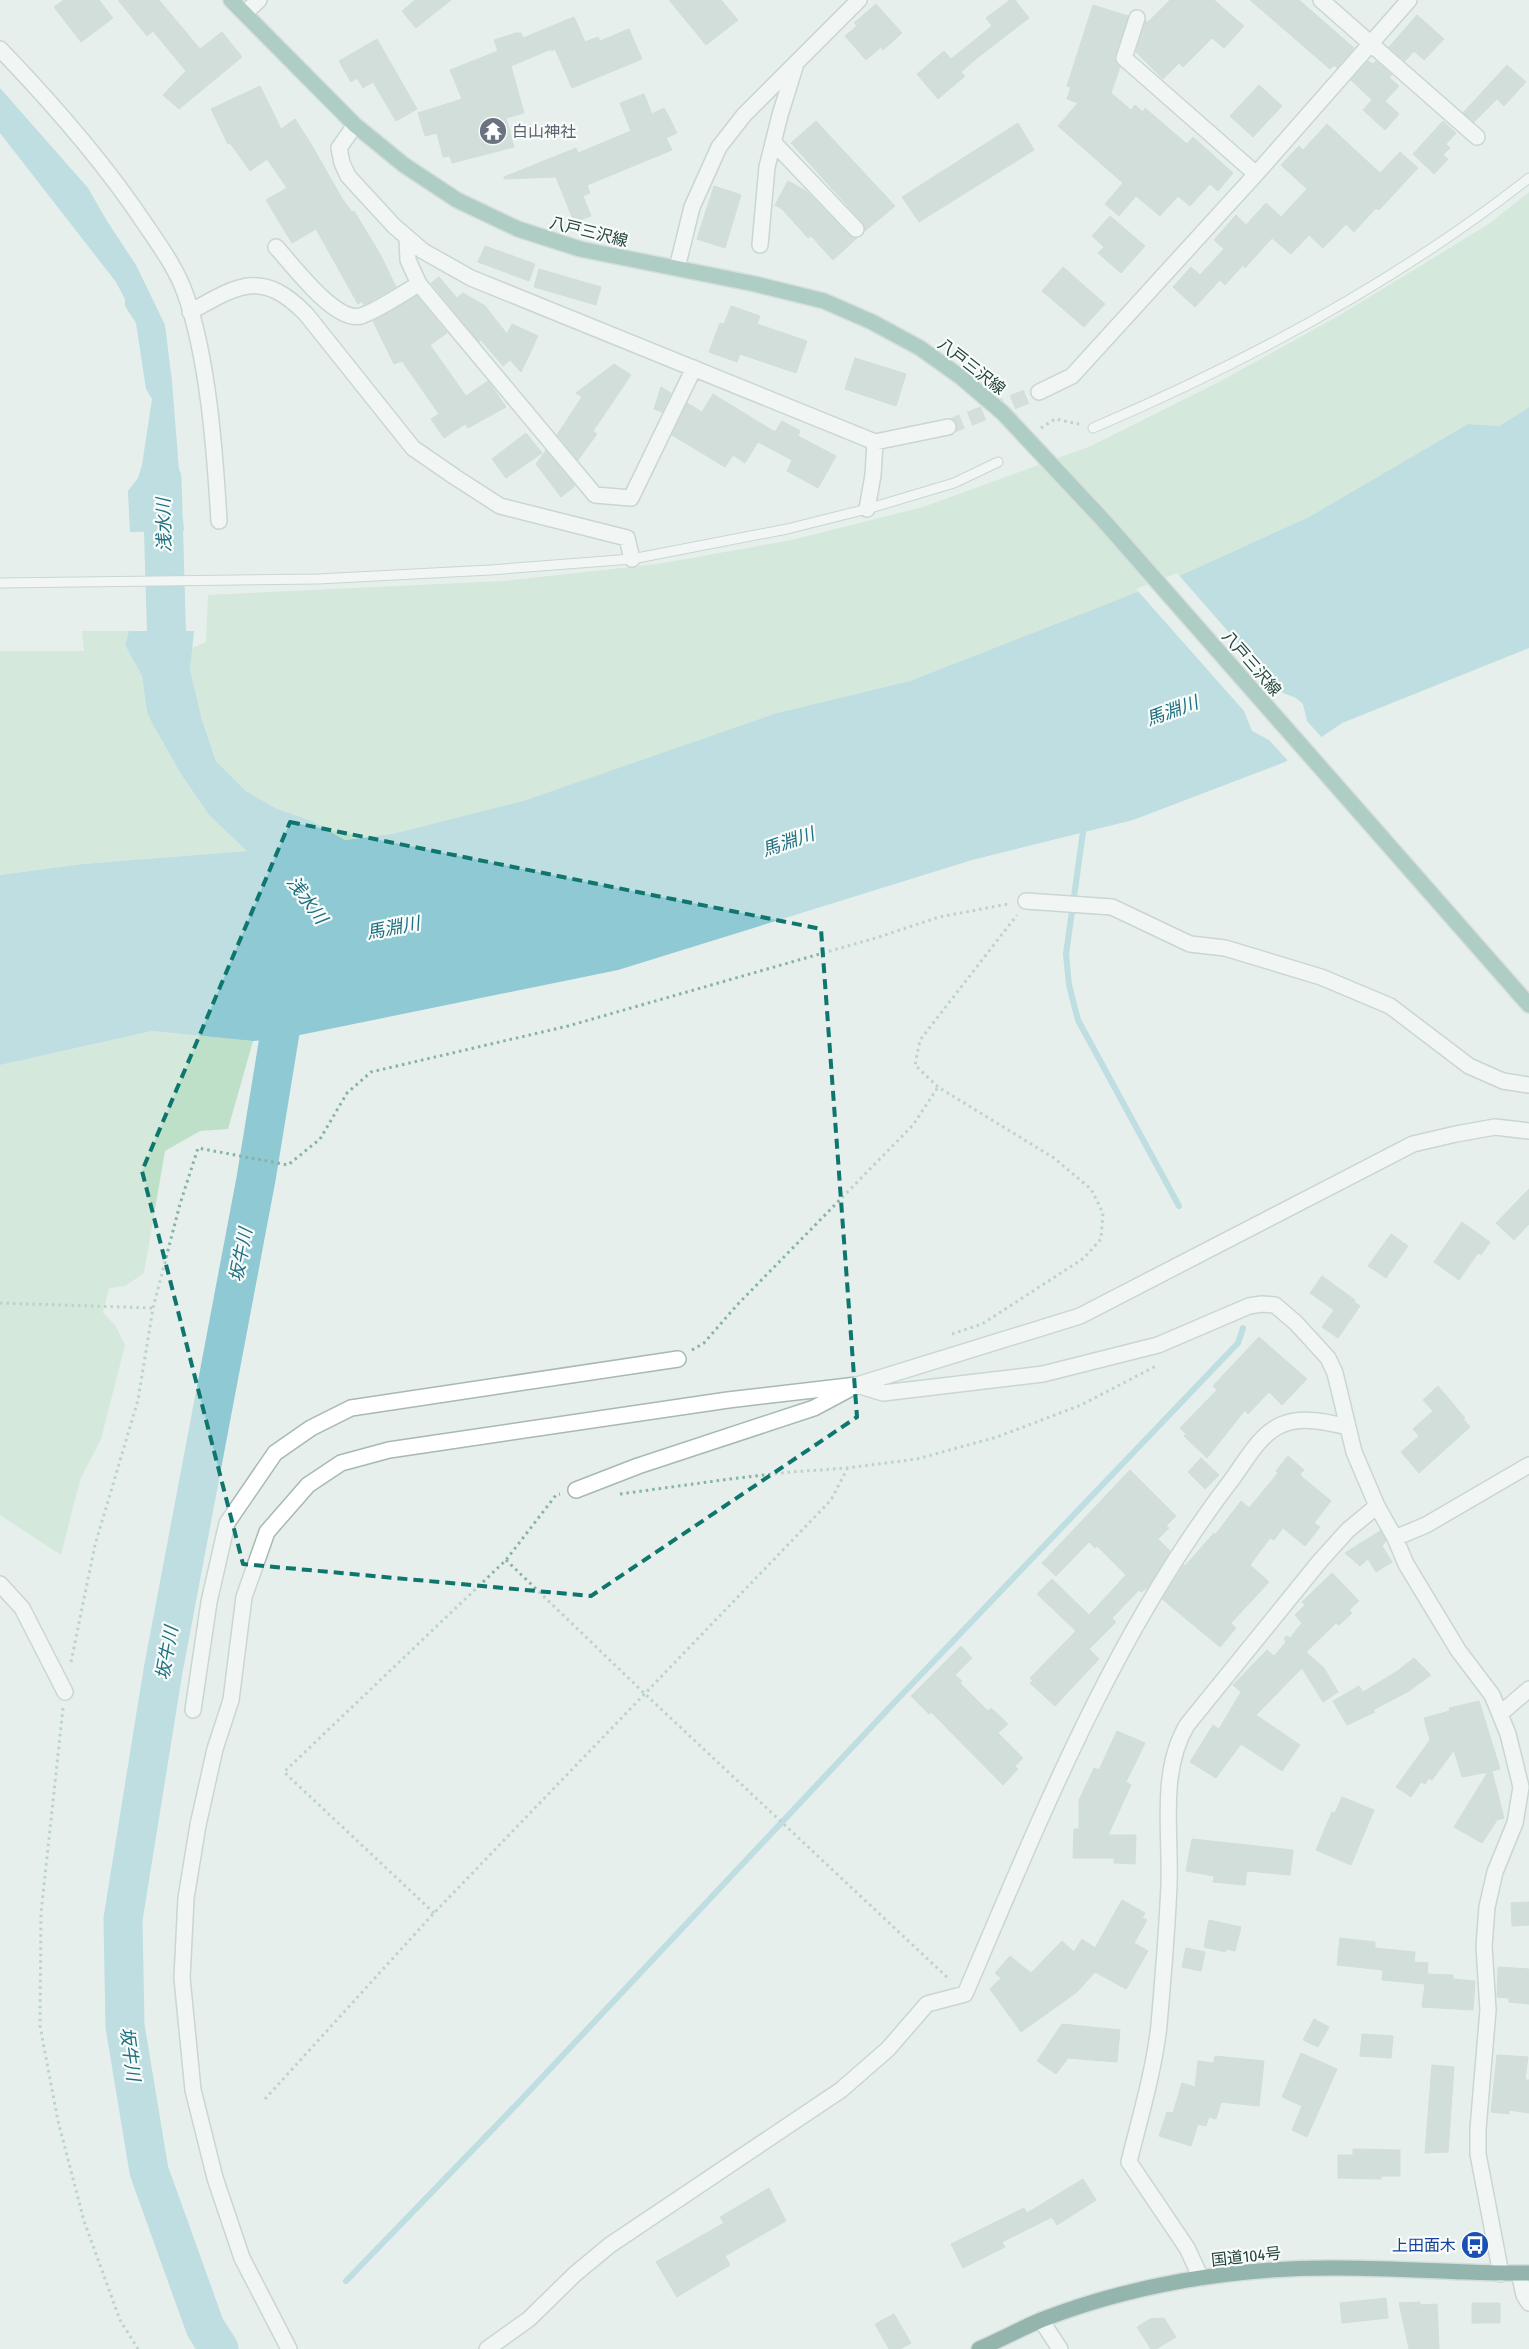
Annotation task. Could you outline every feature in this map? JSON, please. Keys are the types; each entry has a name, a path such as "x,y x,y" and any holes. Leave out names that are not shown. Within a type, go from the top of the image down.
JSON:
{"highway":[{"name":"国道104号","path":"979,2349 1041,2320 1122,2294 1201,2278 1269,2270 1330,2268 1501,2274 1524,2273"}],"main road":[{"name":"八戸三沢線","path":"231,0 355,125 404,166 457,200 518,229 580,249 755,284 824,302 872,322 920,348 962,378 1003,413 1110,528 1529,1004"}],"street":[{"path":"245,13 259,0"},
{"path":"677,268 692,208 719,147 744,115 860,0"},
{"path":"1321,0 1477,136"},
{"path":"1039,392 1072,376 1256,174 1409,0"},
{"path":"1137,18 1124,58 1256,174"},
{"path":"0,49 47,98 119,185 172,264 185,293 199,343 207,397 219,521"},
{"path":"760,245 763,199 773,142 796,63"},
{"path":"355,125 339,148 342,163 348,176 423,251 471,278 874,442 948,427"},
{"path":"773,142 856,229"},
{"path":"407,237 408,260 419,284 595,495 631,498 694,368"},
{"path":"276,247 332,307 350,317 361,316 419,284"},
{"path":"190,312 229,290 251,286 268,286 289,296 306,314 413,448 500,506 627,538 632,559"},
{"path":"867,509 873,475 874,442"},
{"path":"1026,901 1112,907 1190,944 1225,948 1321,977 1390,1006 1469,1066 1503,1081 1529,1085"},
{"path":"289,2349 242,2258 215,2178 193,2090 182,1978 186,1898 198,1825 215,1749 230,1700 244,1597 267,1532 308,1485 340,1464 389,1450 728,1400 857,1385 1080,1316 1413,1144 1496,1127 1529,1131"},
{"path":"576,1490 638,1466 814,1408 857,1385 883,1394 1043,1374 1158,1345 1248,1306 1275,1305 1296,1323 1328,1358 1336,1373 1354,1452 1377,1506 1395,1538 1406,1564 1458,1650 1492,1695 1508,1734 1521,1787 1515,1823 1495,1872 1487,1907 1484,1946 1488,2010 1478,2154 1501,2274"},
{"path":"192,1710 209,1602 227,1523 275,1453 311,1428 351,1408 678,1359"},
{"path":"487,2349 529,2319 610,2245 841,2090 888,2049 927,2004 965,1994 1096,1700 1192,1533 1263,1438 1280,1425 1301,1420 1348,1427"},
{"path":"1395,1538 1426,1524 1529,1466"},
{"path":"1201,2278 1187,2248 1129,2162 1155,2056 1159,2025 1169,1885 1170,1784 1174,1756 1179,1738 1187,1725 1308,1576 1348,1530 1377,1506"},
{"path":"0,1584 22,1608 65,1692"},
{"path":"1500,1714 1529,1690"},
{"path":"1524,2273 1529,2304"},
{"path":"1041,2320 1060,2349"}],"lane":[{"path":"1093,428 1263,348 1362,293 1479,218 1529,178"},
{"path":"0,583 318,579 490,570 632,559 788,530 954,483 998,462"}],"path":[{"path":"1041,429 1055,419 1093,428"},
{"path":"946,1337 982,1324 1084,1258 1101,1239 1103,1213 1091,1189 1054,1158 938,1087 915,1065 920,1040 1026,901"},
{"path":"71,1663 95,1545 138,1400 153,1308 180,1204 198,1148 288,1165 320,1139 347,1093 371,1072 568,1026 879,938 939,917 984,906 1026,901"},
{"path":"678,1359 704,1343 737,1305 913,1125 938,1087"},
{"path":"0,1303 153,1308"},
{"path":"614,1495 782,1472 848,1468 917,1459 997,1437 1081,1405 1166,1360"},
{"path":"265,2099 434,1913 831,1500 848,1468"},
{"path":"434,1913 284,1772 506,1560 556,1495 576,1490"},
{"path":"506,1560 645,1694 965,1994"},
{"path":"65,1692 41,1913 40,2026 58,2121 84,2221 120,2320 138,2349"}],"highlighted area":[{"path":"290,822 821,929 857,1417 591,1596 243,1564 142,1171"}],"green space":[{"path":"1529,192 1529,407 1499,426 1468,424 1309,517 1186,573 910,681 777,713 523,801 392,834 345,840 312,821 277,809 246,791 216,761 202,720 190,670 192,648 206,642 208,595 504,581 658,564 792,540 923,507 1091,446 1219,382 1340,315 1489,224"},
{"path":"82,631 129,631 125,645 142,676 147,712 152,723 181,774 209,815 248,851 83,864 0,875 0,651 84,651"},
{"path":"152,1031 253,1041 228,1129 200,1131 165,1151 144,1273 125,1286 109,1288 103,1313 115,1325 125,1345 101,1439 80,1480 61,1555 0,1515 0,1065"}],"water":[{"path":"0,88 88,188 136,265 165,325 179,470 176,490 177,503 183,519 184,531 130,532 128,491 138,478 142,465 152,399 146,389 136,323 125,306 125,299 116,282 0,133"},
{"name":"馬淵川","path":"1529,407 1529,648 1342,723 1285,762 1133,820 972,860 618,970 295,1036 253,1041 152,1031 0,1065 0,875 83,864 247,851 209,815 181,774 152,723 147,712 142,676 125,645 129,631 194,631 190,670 202,720 216,761 246,791 277,809 312,821 345,840 392,834 523,801 777,713 910,681 1186,573 1309,517 1468,424 1499,426"}],"pier":[{"path":"1177,573 1281,692 1296,698 1303,704 1307,721 1323,739 1289,762 1269,740 1252,731 1244,711 1136,589"}],"building":[{"path":"64,0 99,0 113,18 81,42 54,7"},
{"path":"118,0 159,0 200,49 222,32 242,57 179,109 163,95 186,71 153,31 147,36"},
{"path":"415,0 451,0 416,28 402,11"},
{"path":"669,0 721,0 738,20 706,45"},
{"path":"1010,0 1015,0 1029,18 961,72 965,76 938,99 917,74 944,51 951,59 992,26 986,18"},
{"path":"1170,0 1214,0 1244,26 1224,48 1212,38 1183,67 1179,63 1163,79 1136,52 1146,21 1148,22"},
{"path":"1250,0 1299,0 1354,48 1337,68 1334,65 1330,69"},
{"path":"876,4 902,33 883,50 881,47 866,60 845,36 857,26 854,23"},
{"path":"1093,5 1128,16 1115,55 1115,61 1120,67 1111,93 1131,110 1135,105 1143,112 1145,108 1187,144 1193,137 1233,173 1218,191 1210,184 1190,206 1178,196 1160,216 1136,196 1119,216 1105,204 1123,183 1058,126 1078,103 1067,99 1071,87 1067,86"},
{"path":"1417,15 1444,39 1424,60 1414,51 1405,61 1389,47"},
{"path":"574,17 585,42 598,37 600,41 629,29 642,59 572,88 555,49 511,66 524,113 506,118 514,147 452,163 450,156 443,157 437,133 425,136 418,113 462,99 450,70 498,51 494,40 516,33 521,33 523,38"},
{"path":"377,39 417,109 396,121 373,82 363,88 357,78 351,82 339,61"},
{"path":"1368,61 1373,64 1376,61 1392,75 1389,77 1399,86 1385,101 1399,114 1385,130 1363,110 1372,100 1351,80"},
{"path":"1507,65 1526,82 1504,106 1497,99 1474,122 1463,113"},
{"path":"1259,85 1282,106 1253,137 1230,116"},
{"path":"260,86 281,129 295,119 343,200 352,212 354,211 380,254 396,287 364,305 362,301 358,304 316,229 292,243 266,200 287,188 267,159 250,171 230,143 228,144 211,109"},
{"path":"644,94 652,114 664,108 677,133 666,138 672,150 587,185 590,193 583,196 591,216 574,222 556,177 504,179 504,177 576,148 578,153 631,131 620,103"},
{"path":"816,121 895,206 865,231 863,223 791,143"},
{"path":"1443,121 1456,133 1446,144 1450,148 1443,155 1448,159 1434,174 1413,154"},
{"path":"1018,123 1034,150 919,222 902,197"},
{"path":"1327,124 1380,173 1400,152 1418,168 1379,210 1376,208 1354,232 1346,224 1323,248 1309,235 1291,254 1272,238 1245,268 1243,265 1225,285 1220,280 1195,307 1173,287 1191,267 1200,275 1224,249 1214,240 1236,215 1246,225 1266,203 1281,217 1307,189 1281,165 1299,146 1303,150"},
{"path":"788,181 806,191 849,235 857,238 833,260 811,236 808,238 782,209 775,205"},
{"path":"714,186 741,195 725,248 697,239"},
{"path":"1110,216 1145,246 1121,273 1098,253 1104,247 1092,236"},
{"path":"485,246 535,264 529,281 478,262"},
{"path":"1063,267 1105,304 1084,327 1042,291"},
{"path":"539,269 601,287 596,305 534,287"},
{"path":"439,277 457,298 463,293 485,306 507,334 512,324 538,336 521,372 510,360 503,366 481,340 479,342 431,283"},
{"path":"417,296 447,333 430,345 466,396 488,381 506,407 468,428 465,424 444,438 431,419 439,414 402,361 394,364 373,321"},
{"path":"731,306 760,316 757,324 807,341 796,373 740,354 737,362 709,352 720,323 724,324"},
{"path":"855,358 906,374 896,406 845,389"},
{"path":"614,364 631,375 593,431 597,434 578,460 557,435 582,397 576,393"},
{"path":"661,387 671,393 662,412 654,409"},
{"path":"713,394 775,432 782,421 800,431 798,436 836,456 818,488 787,471 792,460 758,442 745,463 733,455 725,467 672,435 687,403 702,412"},
{"path":"526,433 542,453 506,478 492,459"},
{"path":"546,450 575,486 561,497 536,464"},
{"path":"1529,1189 1529,1224 1514,1240 1496,1223"},
{"path":"1462,1222 1490,1242 1481,1255 1478,1253 1459,1280 1434,1262"},
{"path":"1391,1234 1408,1246 1386,1278 1368,1266"},
{"path":"1322,1276 1355,1300 1354,1302 1360,1306 1338,1338 1322,1327 1334,1310 1310,1293"},
{"path":"1259,1337 1307,1379 1282,1405 1269,1392 1248,1414 1245,1410 1207,1458 1184,1436 1186,1434 1180,1428 1217,1390 1213,1386"},
{"path":"1438,1386 1465,1418 1463,1419 1470,1427 1419,1473 1401,1452 1419,1436 1413,1429 1433,1411 1423,1400"},
{"path":"1288,1456 1304,1470 1300,1474 1302,1477 1331,1501 1314,1523 1320,1527 1305,1546 1283,1528 1274,1540 1270,1538 1250,1565 1269,1582 1231,1623 1236,1628 1220,1647 1162,1599 1184,1565 1214,1533 1215,1535 1241,1501 1249,1508 1278,1473 1276,1471"},
{"path":"1201,1458 1219,1475 1205,1489 1188,1472"},
{"path":"1130,1470 1176,1516 1166,1526 1169,1528 1158,1539 1170,1551 1148,1587 1141,1592 1139,1590 1112,1618 1116,1622 1089,1649 1099,1659 1055,1706 1030,1683 1033,1681 1030,1678 1076,1631 1037,1594 1052,1579 1089,1615 1126,1575 1097,1546 1095,1548 1089,1542 1056,1576 1042,1563"},
{"path":"1380,1531 1386,1541 1382,1546 1392,1562 1376,1572 1368,1559 1360,1566 1345,1553"},
{"path":"1332,1573 1359,1601 1349,1610 1352,1613 1339,1625 1336,1623 1306,1652 1324,1668 1338,1692 1323,1702 1302,1668 1256,1715 1300,1745 1282,1771 1241,1744 1216,1778 1190,1762 1213,1725 1219,1729 1241,1692 1233,1685 1267,1650 1274,1656 1286,1642 1284,1638 1287,1636 1290,1638 1302,1623 1295,1615 1305,1605 1302,1602"},
{"path":"961,1646 972,1658 955,1675 962,1681 960,1683 988,1711 991,1708 1008,1724 998,1733 1023,1758 1015,1766 1018,1769 1003,1785 931,1712 929,1714 911,1696"},
{"path":"1414,1658 1431,1675 1409,1691 1373,1710 1375,1712 1347,1725 1333,1701 1359,1686 1363,1692 1396,1672"},
{"path":"1479,1701 1500,1769 1492,1771 1504,1818 1497,1820 1482,1843 1454,1827 1488,1772 1462,1777 1454,1750 1432,1780 1429,1778 1425,1784 1421,1782 1411,1797 1396,1787 1430,1740 1424,1718 1450,1711 1449,1708"},
{"path":"1117,1731 1145,1743 1126,1782 1131,1785 1108,1835 1136,1835 1135,1864 1114,1863 1114,1858 1073,1858 1074,1829 1079,1829 1079,1800 1094,1768 1099,1770"},
{"path":"1342,1797 1374,1810 1351,1865 1316,1850 1332,1812 1335,1813"},
{"path":"1192,1839 1293,1850 1290,1875 1247,1871 1245,1885 1213,1882 1214,1876 1186,1871"},
{"path":"1122,1900 1145,1913 1142,1918 1147,1920 1134,1943 1148,1951 1126,1989 1095,1972 1077,1992 1021,2032 990,1989 1001,1978 995,1973 1010,1956 1031,1973 1062,1941 1074,1952 1082,1939 1095,1948"},
{"path":"1529,1902 1529,1925 1512,1926 1511,1903"},
{"path":"1209,1920 1241,1927 1235,1951 1226,1949 1226,1952 1204,1947"},
{"path":"1340,1938 1375,1942 1375,1948 1415,1952 1414,1962 1428,1963 1427,1974 1453,1975 1453,1979 1475,1981 1473,2010 1422,2007 1425,1984 1382,1980 1383,1970 1337,1965"},
{"path":"1186,1948 1205,1952 1201,1971 1182,1967"},
{"path":"1498,1967 1529,1969 1529,2004 1509,2002 1509,1998 1497,1997"},
{"path":"1314,2019 1329,2027 1318,2047 1303,2040"},
{"path":"1062,2024 1120,2030 1117,2062 1068,2058 1056,2074 1037,2061"},
{"path":"1362,2034 1393,2036 1391,2058 1360,2056"},
{"path":"1301,2053 1337,2069 1307,2137 1292,2130 1302,2106 1282,2097"},
{"path":"1497,2055 1528,2057 1525,2080 1529,2080 1529,2113 1509,2110 1509,2114 1491,2112"},
{"path":"1215,2056 1264,2061 1259,2106 1221,2102 1216,2119 1209,2117 1206,2126 1198,2124 1191,2146 1159,2136 1167,2112 1173,2113 1182,2083 1195,2087 1198,2061 1214,2063"},
{"path":"1432,2065 1454,2067 1448,2152 1425,2153"},
{"path":"1353,2149 1400,2150 1400,2176 1381,2176 1381,2179 1338,2178 1338,2155 1353,2155"},
{"path":"1083,2179 1096,2200 1057,2225 1052,2217 1002,2242 1005,2247 963,2268 951,2244 1024,2208 1027,2213"},
{"path":"769,2188 786,2221 725,2256 730,2265 677,2297 656,2262 724,2223 720,2217"},
{"path":"1386,2298 1388,2318 1342,2323 1340,2303"},
{"path":"1420,2302 1420,2305 1437,2304 1439,2349 1409,2349 1399,2303"},
{"path":"1472,2303 1500,2303 1500,2323 1472,2323"},
{"path":"894,2314 911,2343 900,2349 889,2349 875,2324"},
{"path":"1164,2318 1176,2337 1156,2349 1151,2349 1137,2327 1150,2319"}],"waterway":[{"name":"浅水川","path":"162,479 168,683"},
{"path":"1084,825 1066,954 1069,985 1078,1020 1179,1206"},
{"name":"坂牛川","path":"219,2349 205,2327 149,2171 125,2026 123,1919 163,1671 256,1179 281,1026 283,984"},
{"path":"346,2281 519,2102 891,1706 1238,1343 1243,1328"}],"tunnel":[{"path":"948,427 1039,392"}],"place":[{"name":"白山神社","path":"493,131"},
{"name":"上田面木","path":"1475,2245"}]}
